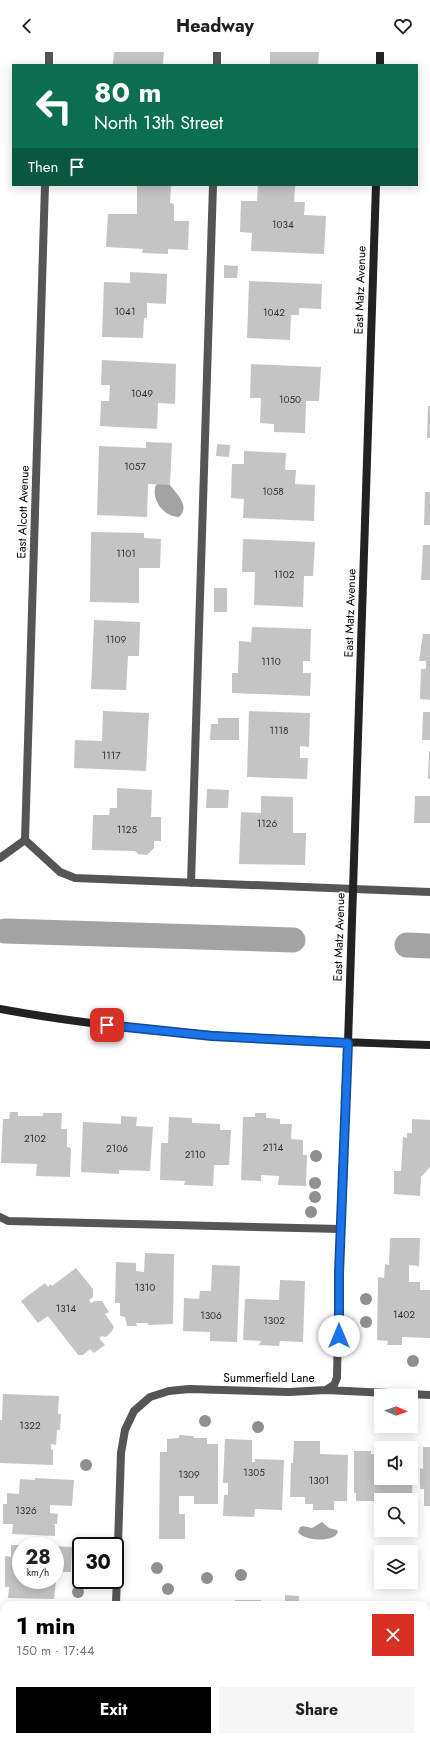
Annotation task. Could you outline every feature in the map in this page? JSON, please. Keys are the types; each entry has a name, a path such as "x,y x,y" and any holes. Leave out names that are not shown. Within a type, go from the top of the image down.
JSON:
{"street":[{"path":"49,52 49,64"},
{"path":"217,52 217,64"},
{"path":"380,52 380,64"},
{"name":"East Alcott Avenue","path":"25,840 45,186"},
{"path":"191,883 213,186"},
{"name":"East Matz Avenue","path":"348,1043 376,186"},
{"path":"0,858 25,840 60,872 75,878 430,892"},
{"path":"0,1009 62,1020 212,1036 348,1043 430,1045"},
{"name":"Summerfield Lane","path":"116,1601 122,1453 125,1430 134,1411 150,1398 169,1391 189,1389 289,1392 326,1390 334,1385 337,1378 339,1367 341,1229 348,1043"},
{"path":"0,1217 8,1221 341,1229"},
{"path":"326,1390 430,1395"}],"shaded area":[{"path":"157,483 169,484 178,495 183,504 182,513 179,517 168,514 159,505 155,494"},
{"path":"322,1522 329,1528 337,1530 338,1532 335,1536 319,1540 306,1537 298,1532 300,1527 303,1526 312,1528"}],"building":[{"path":"114,52 164,52 163,64 113,64"},
{"path":"270,52 319,52 318,64 270,64"},
{"path":"137,186 171,186 170,203 174,204 174,221 189,221 188,250 168,249 168,254 142,253 143,249 106,247 108,214 137,214"},
{"path":"258,186 295,186 294,202 305,202 304,215 326,216 324,254 251,251 252,233 240,232 241,201 257,201"},
{"path":"224,265 238,266 237,278 224,278"},
{"path":"130,272 167,274 166,304 147,303 147,318 144,318 143,338 102,337 104,282 130,283"},
{"path":"249,281 322,284 321,309 299,308 299,315 291,315 290,340 247,338"},
{"path":"102,360 176,364 175,404 158,403 157,429 100,426 101,401 109,401 110,385 101,385"},
{"path":"251,364 321,367 319,401 306,401 305,433 274,432 274,424 260,423 261,398 250,398"},
{"path":"428,406 430,406 430,438 427,438"},
{"path":"146,442 172,443 170,485 148,484 147,517 97,515 99,446 146,448"},
{"path":"217,444 230,445 229,457 216,456"},
{"path":"244,451 286,453 285,470 296,470 295,484 315,485 314,521 243,518 244,499 231,498 232,464 244,464"},
{"path":"425,492 430,492 430,525 424,525"},
{"path":"91,532 144,533 144,538 161,539 160,568 139,568 139,603 90,602"},
{"path":"243,539 315,542 313,576 304,576 303,607 254,605 255,572 242,572"},
{"path":"423,545 430,545 430,580 421,580"},
{"path":"214,588 227,588 227,612 214,612"},
{"path":"94,620 140,622 139,656 128,656 126,690 91,689"},
{"path":"252,627 311,629 310,661 303,661 303,673 311,673 310,696 232,693 232,673 238,673 239,641 251,642"},
{"path":"423,634 430,634 430,700 420,699 421,669 426,669 426,661 419,661"},
{"path":"103,711 149,713 146,771 74,768 75,740 102,741"},
{"path":"249,711 310,713 309,747 300,746 300,758 308,758 307,779 247,777"},
{"path":"423,712 430,712 430,740 422,740"},
{"path":"218,718 239,718 239,740 210,740 211,724 218,724"},
{"path":"429,751 430,779 428,779"},
{"path":"117,788 152,790 151,817 161,817 161,841 154,841 154,848 147,855 138,854 135,851 92,850 93,815 109,815 110,808 117,808"},
{"path":"207,789 229,790 228,808 206,808"},
{"path":"261,796 293,797 293,833 306,833 305,865 239,864 241,812 261,813"},
{"path":"415,796 430,796 430,823 414,823"},
{"path":"10,1112 18,1112 18,1116 43,1116 43,1113 62,1113 61,1129 67,1129 67,1147 71,1148 70,1177 36,1176 37,1164 1,1163 3,1119 9,1119"},
{"path":"255,1113 266,1113 266,1118 280,1119 280,1124 292,1124 291,1139 303,1140 303,1155 307,1155 306,1186 278,1185 279,1176 261,1175 261,1181 241,1180 243,1117 255,1117"},
{"path":"121,1116 137,1117 136,1126 153,1127 150,1171 119,1170 119,1174 81,1172 83,1122 121,1124"},
{"path":"169,1117 192,1118 192,1123 220,1124 220,1130 231,1130 229,1165 214,1165 213,1186 184,1185 185,1181 160,1180 161,1143 168,1143"},
{"path":"412,1119 430,1120 430,1167 421,1177 420,1196 394,1194 394,1171 401,1171 403,1137 407,1138 407,1133 412,1133"},
{"path":"390,1238 420,1238 419,1266 409,1265 409,1282 420,1282 420,1290 430,1290 430,1338 402,1337 402,1345 387,1345 388,1341 377,1340 378,1277 384,1278 385,1264 389,1265"},
{"path":"145,1253 174,1254 173,1324 148,1325 148,1323 136,1323 137,1326 127,1326 125,1317 120,1316 120,1303 115,1303 116,1262 136,1263 136,1271 144,1272"},
{"path":"212,1265 240,1266 237,1342 210,1341 210,1332 183,1331 184,1298 199,1299 200,1291 211,1291"},
{"path":"76,1268 93,1289 93,1297 89,1300 91,1303 95,1301 102,1301 109,1312 105,1314 114,1327 106,1337 102,1336 99,1338 105,1345 94,1353 90,1349 83,1355 78,1355 48,1316 38,1323 21,1301 45,1283 48,1287 51,1284 52,1286"},
{"path":"280,1280 305,1281 303,1342 280,1341 279,1346 259,1345 261,1341 243,1340 245,1299 279,1300"},
{"path":"3,1394 59,1396 58,1414 61,1414 60,1430 57,1430 56,1445 51,1444 51,1449 53,1450 53,1465 0,1463 0,1420 2,1420"},
{"path":"179,1435 193,1436 194,1438 207,1438 207,1444 218,1444 218,1504 194,1504 194,1496 179,1496 179,1514 185,1514 185,1539 159,1539 160,1452 167,1452 167,1439 179,1438"},
{"path":"225,1439 252,1440 252,1462 255,1462 255,1459 284,1460 282,1510 255,1509 254,1517 223,1516 224,1495 228,1495 228,1483 223,1483"},
{"path":"294,1441 320,1441 320,1454 348,1455 347,1501 334,1501 334,1510 313,1510 313,1504 305,1504 305,1497 290,1497 291,1463 293,1463"},
{"path":"423,1447 430,1447 430,1506 424,1506 424,1489 420,1489 420,1468 423,1469"},
{"path":"354,1451 371,1451 371,1454 374,1454 374,1485 412,1485 412,1493 374,1493 374,1501 356,1501 356,1493 354,1493"},
{"path":"35,1478 74,1480 72,1506 50,1505 50,1513 58,1514 57,1524 53,1524 55,1525 55,1536 12,1534 13,1524 3,1524 3,1504 7,1504 7,1493 19,1494 20,1479 35,1480"},
{"path":"12,1545 12,1589 55,1589 54,1599 8,1598 9,1587 5,1587 5,1556 11,1557"},
{"path":"64,1547 72,1547 71,1572 64,1572"},
{"path":"285,1595 299,1596 299,1601 285,1601"},
{"path":"235,1600 261,1600 261,1601"}],"waterway":[{"path":"5,931 293,940"},
{"path":"407,945 430,946"}],"route":[{"path":"107,1025 212,1036 348,1043 339,1273 339,1336"}]}
